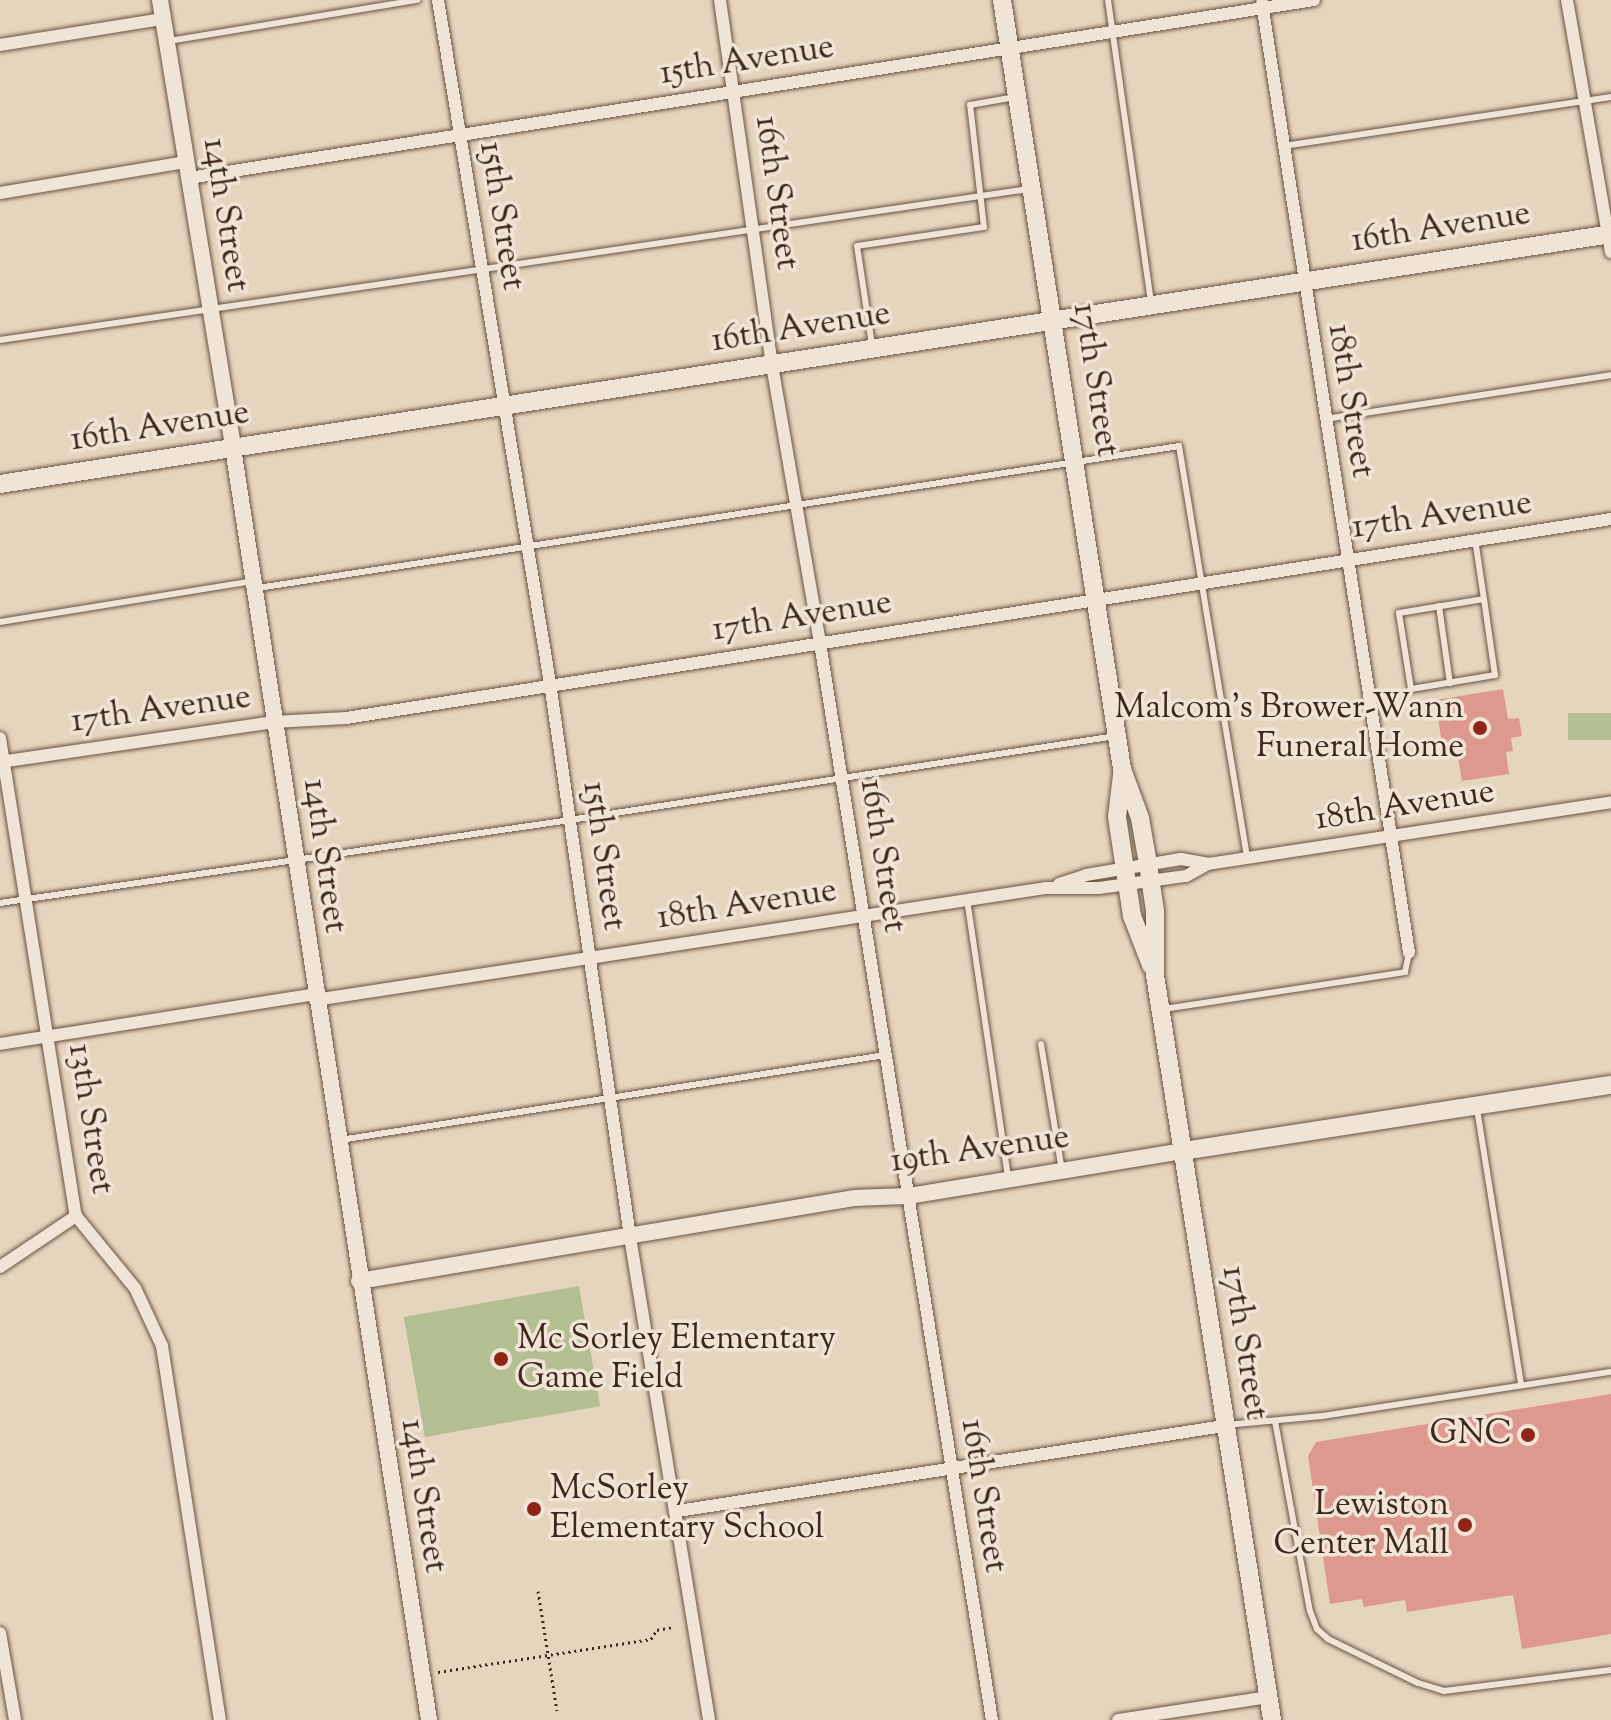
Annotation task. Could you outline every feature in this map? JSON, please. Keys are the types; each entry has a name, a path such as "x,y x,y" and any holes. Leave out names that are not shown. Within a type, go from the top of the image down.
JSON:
{"main road":[{"name":"17th Street","path":"1002,0 1122,769 1140,818 1150,873 1155,911 1155,975 1272,1720"},
{"name":"16th Avenue","path":"0,484 1303,282 1610,240"},
{"name":"17th Street","path":"1122,769 1117,817 1132,916 1155,975"},
{"name":"19th Avenue","path":"1183,1151 1611,1085"}],"street":[{"name":"14th Street","path":"160,0 233,448 337,1140 429,1720"},
{"name":"15th Street","path":"438,0 502,406 550,683 630,1237 678,1511 709,1720"},
{"name":"16th Street","path":"720,0 772,365 842,777 992,1720"},
{"name":"15th Avenue","path":"0,193 460,136 1113,31 1262,4 1314,0"},
{"path":"1567,0 1610,240"},
{"name":"18th Street","path":"1262,4 1409,953"},
{"path":"0,45 163,19"},
{"name":"17th Avenue","path":"2,762 274,722 346,718 550,683 1611,519"},
{"name":"13th Street","path":"0,738 76,1216 135,1288 162,1346 220,1720"},
{"name":"18th Avenue","path":"0,1044 589,959 863,914 1126,876 1150,873 1186,876 1208,864 1611,802"},
{"name":"19th Avenue","path":"359,1281 855,1198 908,1196 1183,1151"},
{"path":"0,1267 76,1216"},
{"path":"678,1511 950,1466 1224,1426"},
{"path":"0,1633 15,1720"},
{"path":"1118,1720 1269,1697"}],"lane":[{"path":"166,42 418,0"},
{"path":"1108,0 1152,306"},
{"path":"872,349 857,246 984,227 970,105 1017,97"},
{"path":"1283,146 1611,97"},
{"path":"0,340 1032,189"},
{"path":"1325,419 1611,375"},
{"path":"0,622 526,547 1179,446 1247,858"},
{"path":"1475,539 1484,599 1495,675 1411,689 1399,613 1484,599"},
{"path":"1439,606 1450,683"},
{"path":"0,903 1117,736"},
{"path":"967,899 1008,1179"},
{"path":"1161,1009 1405,972 1409,953"},
{"path":"1041,1044 1062,1171"},
{"path":"337,1140 885,1055"},
{"path":"1477,1105 1521,1385"},
{"path":"1224,1426 1611,1372"},
{"path":"1275,1421 1310,1611 1317,1629 1328,1639 1418,1683 1444,1691 1611,1670"}],"path":[{"path":"538,1591 557,1711"},
{"path":"434,1672 651,1639 657,1630 672,1627"}],"green space":[{"path":"1568,713 1611,713 1611,740 1568,740"},
{"name":"Mc Sorley Elementary Game Field","path":"579,1286 600,1406 425,1437 404,1317"}],"building":[{"name":"Malcom's Brower-Wann Funeral Home","path":"1503,689 1508,719 1519,718 1522,736 1511,738 1513,751 1506,752 1509,774 1462,781 1457,753 1444,756 1435,700"},
{"name":"Lewiston Center Mall","path":"1611,1394 1611,1634 1522,1649 1513,1595 1407,1612 1405,1600 1364,1607 1362,1599 1330,1604 1308,1456 1316,1442"}],"place":[{"name":"Malcom's Brower-Wann Funeral Home","path":"1480,728"},
{"name":"Mc Sorley Elementary Game Field","path":"501,1359"},
{"name":"GNC","path":"1528,1435"},
{"name":"McSorley Elementary School","path":"534,1509"},
{"name":"Lewiston Center Mall","path":"1465,1525"}]}
